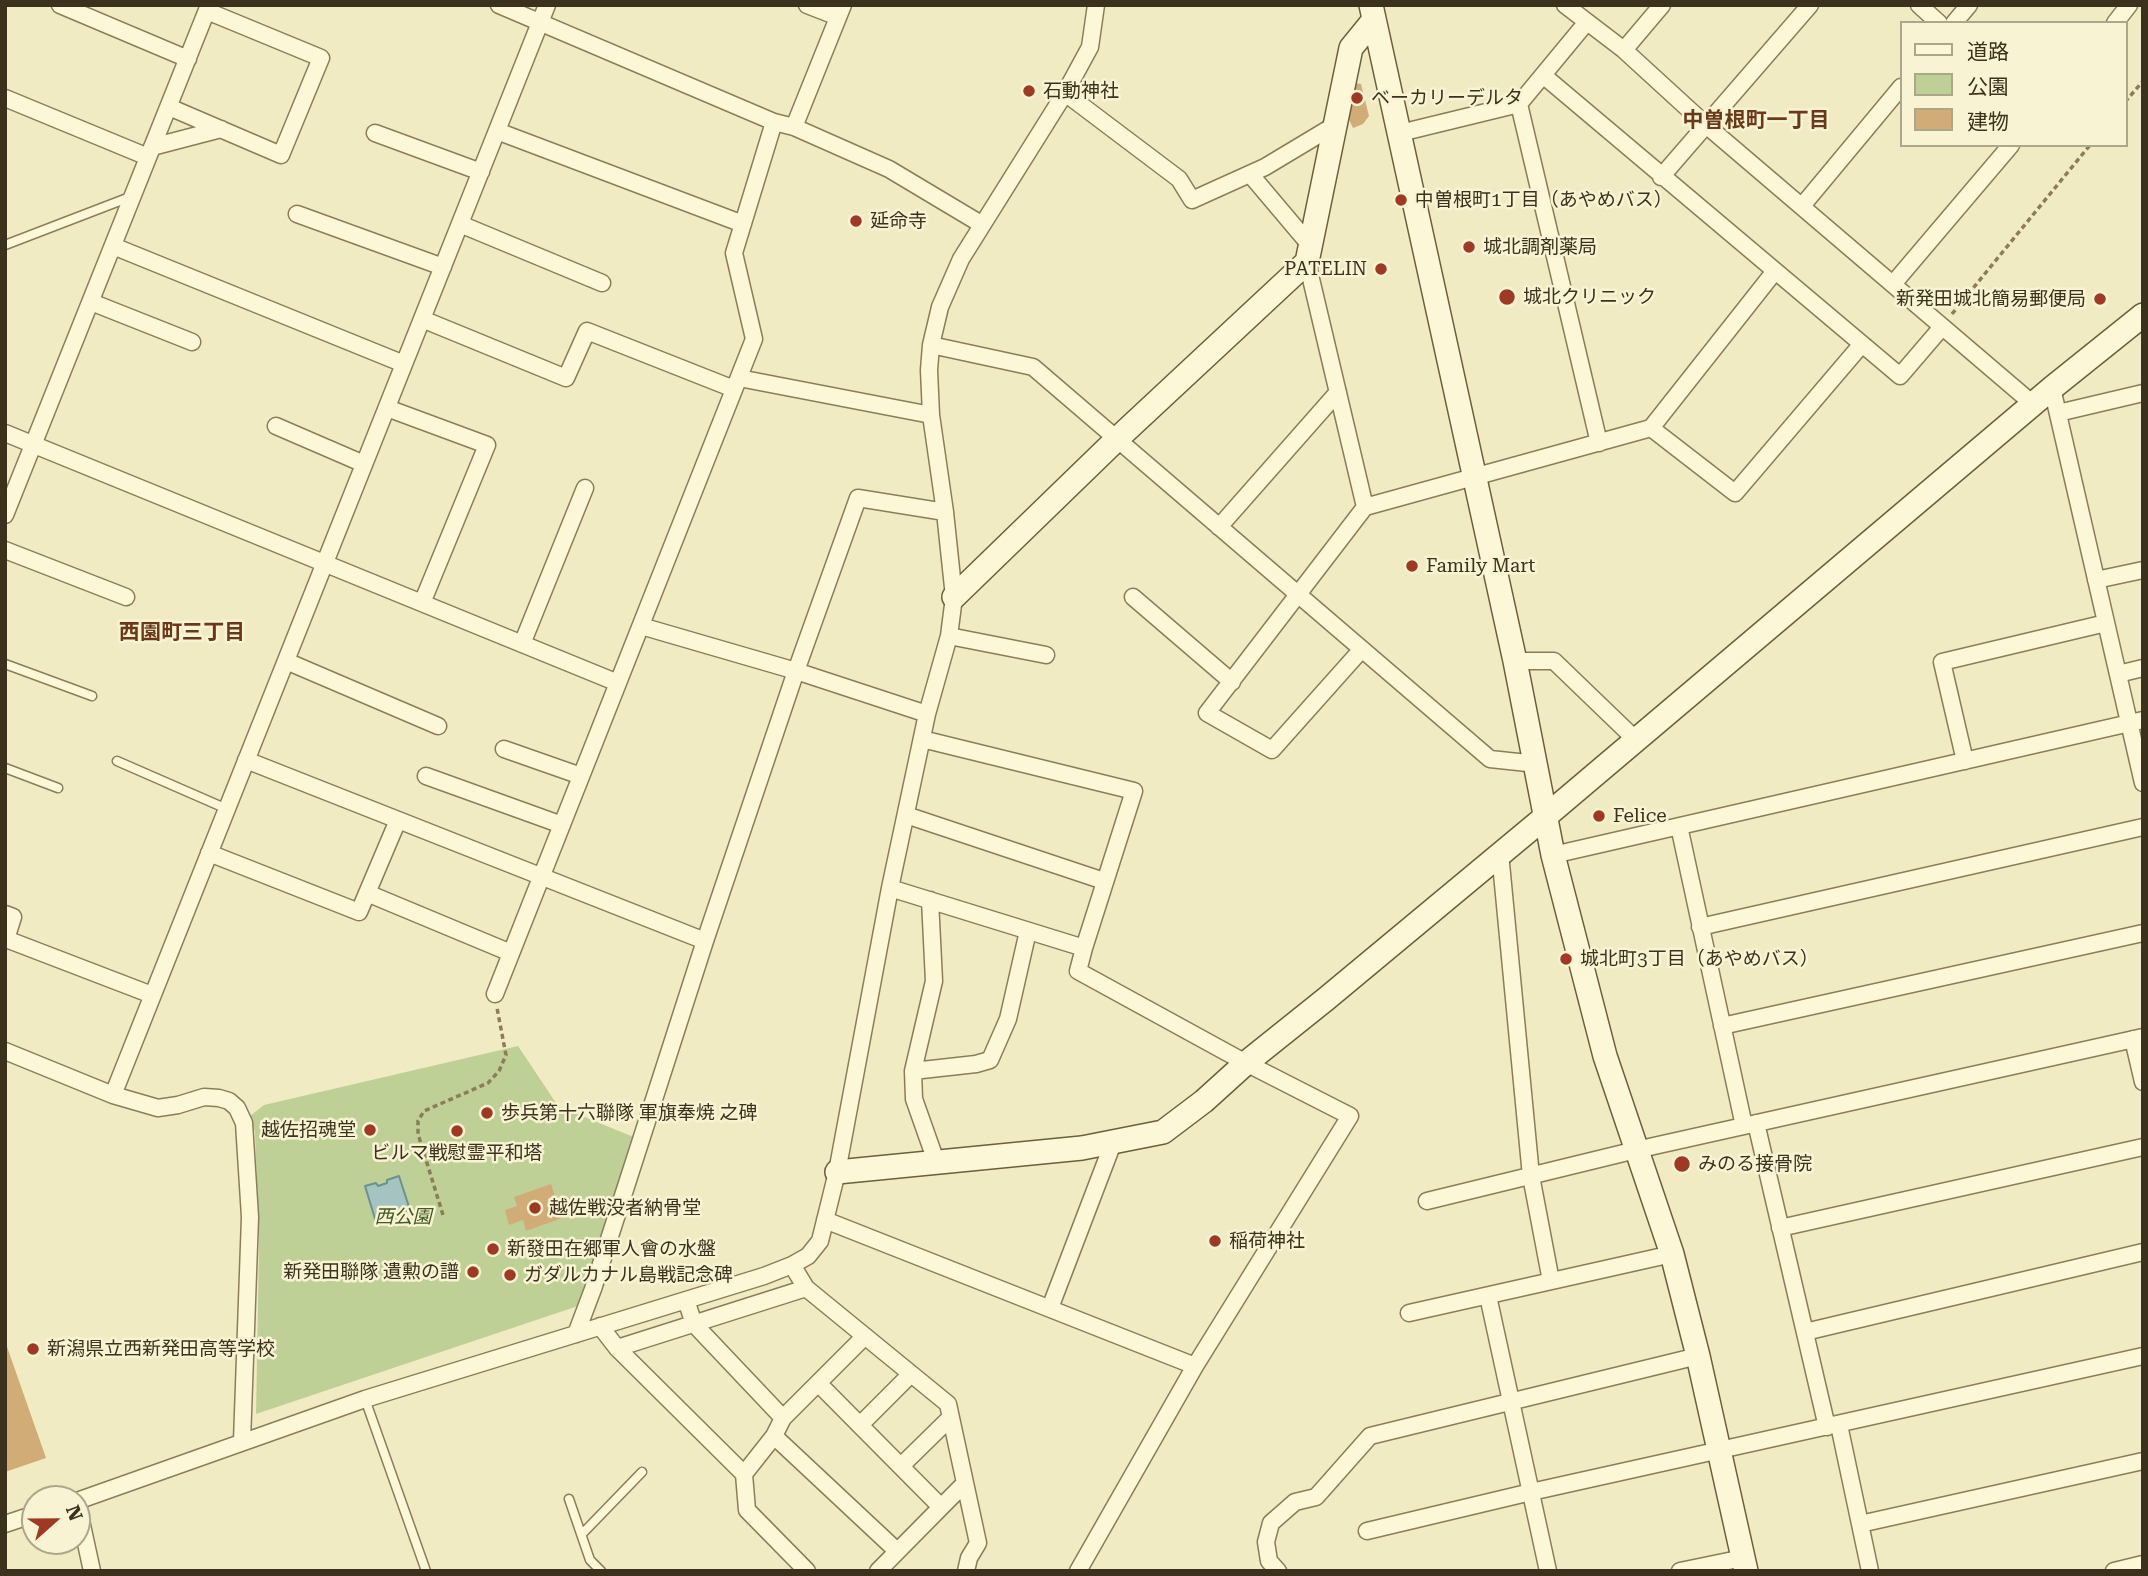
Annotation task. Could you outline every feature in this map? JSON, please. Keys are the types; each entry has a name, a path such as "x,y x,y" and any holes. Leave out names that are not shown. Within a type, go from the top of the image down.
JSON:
{"street":[{"path":"60,5 188,60"},
{"path":"499,5 889,169 981,224"},
{"path":"113,1095 547,5"},
{"path":"794,127 840,11 807,5"},
{"path":"91,1497 365,1399 792,1265 808,1256 820,1241 836,1172 890,888 927,714 949,636 954,597 946,512 931,415 931,345 940,307 961,259 1065,93 1090,47 1096,5"},
{"path":"1566,5 1624,50 1706,125 2033,404"},
{"path":"1624,50 1662,5"},
{"path":"1661,177 1810,5"},
{"path":"1919,5 1937,21"},
{"path":"1957,21 1969,5"},
{"path":"2117,21 2129,5"},
{"path":"5,515 208,8 321,58 281,155 169,107"},
{"path":"1366,507 1338,392 1309,253 1351,48 1372,13"},
{"path":"1372,13 1515,661 1553,855 1605,1056 1672,1254 1698,1356 1744,1564 1680,1571"},
{"path":"1400,132 1519,104 1586,23"},
{"path":"1544,76 1900,376 1942,327"},
{"path":"1802,206 1899,89"},
{"path":"1065,93 1179,179 1192,200 1250,174 1335,125"},
{"path":"5,99 150,152 220,130"},
{"path":"1519,104 1598,443"},
{"path":"495,994 754,339 734,253 774,122"},
{"path":"497,131 743,224"},
{"path":"375,133 481,172"},
{"path":"1893,284 2009,147"},
{"path":"1250,174 1309,253"},
{"path":"297,214 443,267"},
{"path":"460,224 602,283"},
{"path":"113,246 404,364"},
{"path":"954,597 1309,253"},
{"path":"1362,649 1272,750 1207,713 1366,507 1651,428 1775,271"},
{"path":"90,302 192,342"},
{"path":"836,1172 1082,1148 1163,1132 1204,1101 1246,1063 1545,817 2052,388 2143,315"},
{"path":"422,320 566,379 587,331 737,383 931,415"},
{"path":"1651,428 1735,493 1862,344"},
{"path":"931,345 1033,367 1490,759 1537,764"},
{"path":"2052,388 2118,674 2136,722 2143,783"},
{"path":"1219,527 1338,392"},
{"path":"2058,413 2143,393"},
{"path":"387,408 487,445 422,603"},
{"path":"276,426 364,464"},
{"path":"5,433 618,683"},
{"path":"522,644 585,488"},
{"path":"576,1334 796,671 858,498 946,512"},
{"path":"5,550 126,597"},
{"path":"2096,580 2143,569"},
{"path":"1133,597 1232,682"},
{"path":"1965,761 1942,662 2106,623"},
{"path":"640,626 796,671 927,714"},
{"path":"949,636 1046,655"},
{"path":"286,661 438,726"},
{"path":"1515,661 1554,662 1636,740"},
{"path":"2118,674 2143,668"},
{"path":"1553,855 2136,722"},
{"path":"922,739 1133,791 1078,971 1246,1063 1350,1116 1195,1366 1078,1571"},
{"path":"504,749 581,776"},
{"path":"246,760 705,941"},
{"path":"426,776 562,825"},
{"path":"906,816 1104,881"},
{"path":"209,853 359,912 398,820"},
{"path":"1679,826 1722,1026 1780,1228 1805,1332 1860,1524 1870,1571"},
{"path":"1700,928 2143,827"},
{"path":"1500,853 1531,1176 1551,1281"},
{"path":"890,888 1084,948"},
{"path":"367,893 511,953"},
{"path":"930,900 934,981 913,1071 914,1099 937,1164"},
{"path":"5,914 13,917 6,939 152,995"},
{"path":"913,1071 990,1060 1009,1019 1028,931"},
{"path":"1722,1026 2143,933"},
{"path":"1427,1201 1636,1150 2138,1038 2143,1082"},
{"path":"5,1051 113,1095 158,1108 204,1097 229,1101 236,1108 244,1123 250,1217 242,1441"},
{"path":"1050,1308 1113,1143"},
{"path":"1780,1228 2143,1147"},
{"path":"825,1220 1195,1366"},
{"path":"1805,1332 2143,1252"},
{"path":"1409,1313 1672,1254"},
{"path":"792,1265 806,1288 948,1404 978,1543 969,1558 967,1571"},
{"path":"617,1348 806,1288"},
{"path":"1488,1296 1548,1571"},
{"path":"686,1300 694,1324 783,1418"},
{"path":"600,1326 617,1348 744,1474 747,1510 807,1571"},
{"path":"744,1474 774,1436 783,1418 865,1336"},
{"path":"1278,1571 1269,1561 1266,1542 1271,1523 1295,1502 1316,1497 1370,1436 1698,1356"},
{"path":"1367,1531 2143,1356"},
{"path":"860,1425 911,1374"},
{"path":"818,1383 941,1507"},
{"path":"901,1466 951,1418"},
{"path":"774,1436 897,1551"},
{"path":"1860,1524 2143,1461"},
{"path":"878,1571 965,1482"},
{"path":"2114,1571 2143,1564"}],"lane":[{"path":"5,245 133,196"},
{"path":"5,664 92,696"},
{"path":"117,761 226,809"},
{"path":"5,768 58,788"},
{"path":"365,1399 426,1571"},
{"path":"582,1534 642,1472"},
{"path":"569,1499 590,1560 601,1571"}],"path":[{"path":"2127,101 2143,81"},
{"path":"1942,327 2088,147"},
{"path":"443,1215 418,1134 418,1121 424,1111 488,1083 499,1071 506,1055 495,994"}],"green space":[{"name":"西公園","path":"518,1046 558,1106 636,1138 581,1305 256,1414 259,1244 255,1132 250,1116 264,1105"}],"water":[{"path":"399,1176 410,1210 386,1214 387,1218 376,1222 365,1186 376,1183 378,1186"}],"building":[{"name":"ベーカリーデルタ","path":"1356,83 1361,84 1369,116 1363,124 1353,128 1346,113"},
{"name":"越佐戦没者納骨堂","path":"551,1184 562,1218 526,1231 523,1220 509,1225 505,1210 517,1206 514,1197"},
{"path":"5,1341 46,1458 5,1472"}],"place":[{"name":"石動神社","path":"1029,91"},
{"name":"ベーカリーデルタ","path":"1357,98"},
{"name":"中曽根町1丁目（あやめバス）","path":"1401,200"},
{"name":"延命寺","path":"856,221"},
{"name":"城北調剤薬局","path":"1469,247"},
{"name":"PATELIN","path":"1381,269"},
{"name":"城北クリニック","path":"1507,297"},
{"name":"新発田城北簡易郵便局","path":"2100,299"},
{"name":"Family Mart","path":"1412,566"},
{"name":"Felice","path":"1599,816"},
{"name":"城北町3丁目（あやめバス）","path":"1566,959"},
{"name":"歩兵第十六聯隊 軍旗奉焼 之碑","path":"487,1113"},
{"name":"越佐招魂堂","path":"370,1130"},
{"name":"ビルマ戦慰霊平和塔","path":"457,1131"},
{"name":"みのる接骨院","path":"1682,1164"},
{"name":"越佐戦没者納骨堂","path":"535,1208"},
{"name":"稲荷神社","path":"1215,1241"},
{"name":"新發田在郷軍人會の水盤","path":"493,1249"},
{"name":"新発田聯隊 遺勲の譜","path":"473,1272"},
{"name":"ガダルカナル島戦記念碑","path":"510,1275"},
{"name":"新潟県立西新発田高等学校","path":"33,1349"}],"district":[{"name":"中曽根町一丁目","path":"1756,121"},
{"name":"西園町三丁目","path":"182,633"}]}
